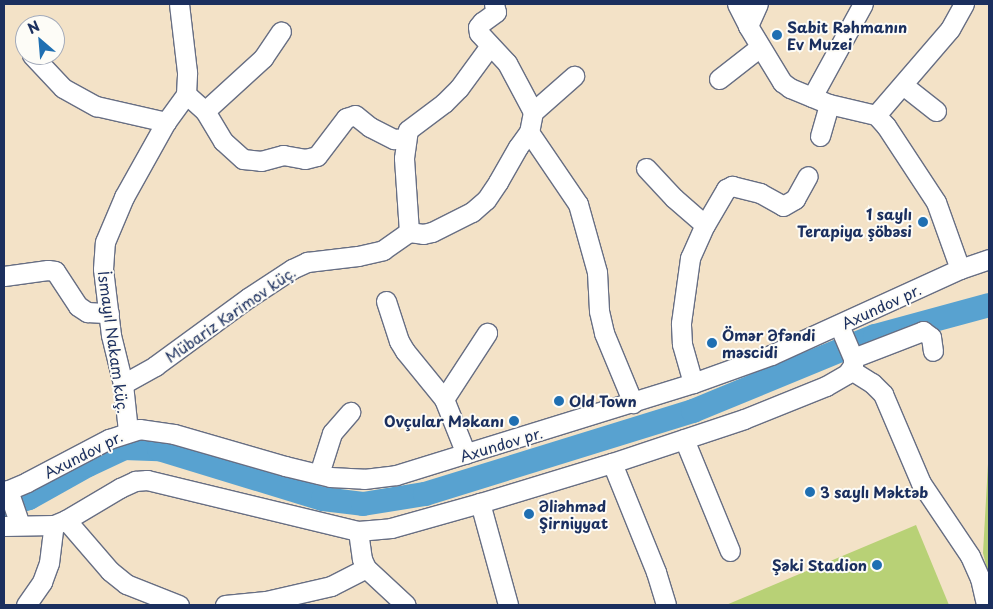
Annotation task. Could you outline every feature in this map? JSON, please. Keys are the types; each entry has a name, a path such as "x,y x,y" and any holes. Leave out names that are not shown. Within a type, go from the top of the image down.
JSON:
{"street":[{"path":"179,4 187,72 186,94 205,111 224,142 243,159 261,161 283,155 305,159 317,156 346,118 355,116 370,127 394,139 406,138"},
{"path":"489,47 459,88 444,103 408,130 404,158 409,232 423,234 432,232 472,212 486,200 518,147 530,132 533,112 507,63 500,54 489,47 479,33 478,27 496,12 494,4"},
{"path":"737,4 760,47 782,82 790,88 820,101 876,115 926,184 936,202 960,269"},
{"path":"748,26 758,4"},
{"path":"820,136 820,101 863,4"},
{"path":"876,115 950,29 964,4"},
{"path":"205,111 263,58 280,31"},
{"path":"719,79 760,47"},
{"path":"41,65 62,88 96,106 166,122"},
{"path":"533,112 574,76"},
{"path":"903,85 936,111"},
{"name":"İsmayıl Nakam küç.","path":"128,431 122,384 102,269 105,242 124,197 166,122 186,94"},
{"path":"530,132 578,204 598,272 599,311 604,333 633,403"},
{"path":"646,168 674,198 705,225"},
{"path":"693,383 682,344 681,323 690,258 705,225 726,189 732,186 760,193 783,206 795,199 808,176"},
{"name":"Mübariz Kərimov küç.","path":"122,384 155,366 248,298 292,269 307,262 358,256 383,250 409,232"},
{"name":"Axundov pr.","path":"7,492 128,431 149,429 174,434 319,474 346,479 380,478 633,403 842,331 960,269 989,259"},
{"path":"4,276 48,270 55,272 78,306 87,312 109,313"},
{"path":"386,301 404,351 444,399 466,454"},
{"path":"842,331 852,364 883,394 921,483 970,556 980,578 986,605"},
{"path":"7,492 13,521 60,523 120,488 135,481 147,480 358,531 391,528 480,504 612,463 783,404 840,379 852,364 923,331 930,337 933,351"},
{"path":"444,399 487,333"},
{"path":"319,474 332,433 350,412"},
{"path":"684,439 730,551"},
{"path":"612,463 656,572 666,605"},
{"path":"480,504 508,605"},
{"path":"26,605 42,582 60,523"},
{"path":"60,523 110,572 126,584 179,605"},
{"path":"358,531 366,568 406,605"},
{"path":"225,605 266,601 331,586 366,568"}],"green space":[{"path":"989,446 989,577 983,553"},
{"name":"Şəki Stadion","path":"916,525 949,605 726,605"}],"waterway":[{"path":"4,506 29,498 88,465 124,448 159,449 323,499 363,504 425,494 693,411 875,336 989,305"}],"place":[{"name":"Sabit Rəhmanın Ev Muzei","path":"777,35"},
{"name":"1 saylı Terapiya şöbəsi","path":"923,222"},
{"name":"Ömər Əfəndi məscidi","path":"712,343"},
{"name":"Old Town","path":"559,401"},
{"name":"Ovçular Məkanı","path":"514,421"},
{"name":"3 saylı Məktəb","path":"810,492"},
{"name":"Əliəhməd Şirniyyat","path":"529,514"},
{"name":"Şəki Stadion","path":"877,565"}]}
